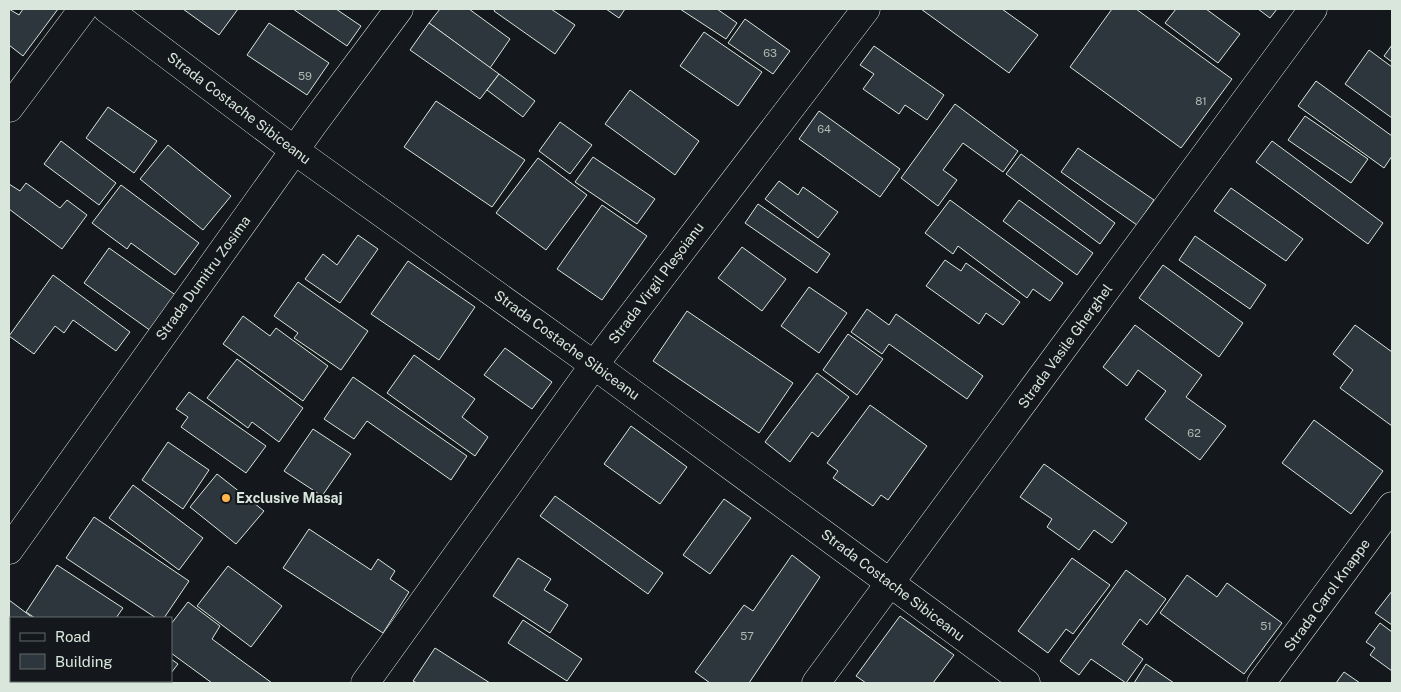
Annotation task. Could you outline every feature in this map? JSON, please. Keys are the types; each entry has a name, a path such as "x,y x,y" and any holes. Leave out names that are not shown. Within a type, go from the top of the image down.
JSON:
{"street":[{"path":"9,108 83,9"},
{"name":"Strada Costache Sibiceanu","path":"107,9 294,150 594,364 1026,683"},
{"name":"Strada Dumitru Zosima","path":"9,550 294,150 399,9"},
{"name":"Strada Virgil Pleșoianu","path":"365,683 594,364 866,9"},
{"name":"Strada Vasile Gherghel","path":"816,683 1314,9"},
{"name":"Strada Carol Knappe","path":"1261,683 1392,506"}],"building":[{"path":"9,9 19,15 23,9 58,9 23,56 9,45"},
{"path":"183,9 238,9 219,35"},
{"path":"293,9 336,9 361,26 347,46"},
{"path":"440,9 469,9 510,39 490,68 429,23"},
{"path":"495,9 551,9 575,25 555,54 494,11"},
{"path":"606,9 625,9 619,18"},
{"path":"680,9 717,9 737,23 726,39"},
{"path":"921,9 1002,9 1038,35 1009,73"},
{"path":"1112,9 1136,9 1232,79 1181,148 1070,67"},
{"path":"1176,9 1206,9 1240,34 1218,63 1165,23"},
{"path":"1258,9 1277,9 1270,18"},
{"path":"745,19 790,51 773,74 728,43"},
{"path":"269,23 329,63 307,95 247,55"},
{"path":"429,23 499,74 480,99 410,50"},
{"path":"704,32 762,72 738,106 680,66"},
{"path":"1392,45 1392,62 1384,56"},
{"path":"874,46 944,95 927,120 905,105 899,114 863,89 874,74 860,65"},
{"path":"1369,50 1392,67 1392,118 1345,84"},
{"path":"499,74 535,101 523,117 487,90"},
{"path":"1316,81 1392,136 1392,156 1384,168 1298,106"},
{"path":"630,90 699,141 675,175 605,124"},
{"path":"436,101 525,160 492,207 404,147"},
{"path":"955,104 1018,151 1003,172 963,143 943,170 957,180 938,206 901,178"},
{"path":"108,107 157,141 134,173 86,138"},
{"path":"819,111 900,169 880,197 799,139"},
{"path":"1305,116 1368,159 1351,183 1288,140"},
{"path":"560,122 592,145 570,174 539,151"},
{"path":"61,141 116,183 99,205 44,164"},
{"path":"1272,141 1383,223 1368,244 1256,162"},
{"path":"168,145 231,196 203,230 140,179"},
{"path":"1078,148 1154,200 1137,225 1061,172"},
{"path":"1021,154 1115,223 1100,244 1006,174"},
{"path":"593,157 655,199 637,224 575,182"},
{"path":"538,158 587,195 546,250 496,213"},
{"path":"779,181 798,195 803,187 838,212 818,238 765,199"},
{"path":"26,183 60,208 67,200 87,215 62,249 9,209 9,184 20,191"},
{"path":"121,185 199,243 175,275 131,243 127,249 92,223"},
{"path":"1231,188 1303,239 1286,261 1214,211"},
{"path":"950,200 1063,283 1050,301 1033,289 1027,298 958,246 953,254 925,233"},
{"path":"1019,200 1093,253 1077,275 1003,221"},
{"path":"758,204 830,254 817,273 745,223"},
{"path":"602,205 647,236 602,300 557,269"},
{"path":"358,235 378,249 340,303 305,279 323,254 337,265"},
{"path":"1195,236 1266,285 1250,309 1179,260"},
{"path":"742,247 786,279 762,311 718,278"},
{"path":"109,248 177,296 151,331 84,283"},
{"path":"945,260 961,271 966,263 1020,302 1003,325 986,313 979,324 926,286"},
{"path":"408,261 475,307 439,360 371,314"},
{"path":"1163,265 1243,323 1219,357 1139,298"},
{"path":"53,275 130,332 116,351 73,320 64,333 55,326 34,354 9,336"},
{"path":"298,282 368,331 341,370 294,338 298,333 274,316"},
{"path":"809,287 847,313 819,353 781,326"},
{"path":"867,309 889,325 896,314 983,376 967,399 889,344 882,354 851,332"},
{"path":"687,311 793,383 759,433 653,361"},
{"path":"243,316 270,336 276,328 328,366 303,401 223,344"},
{"path":"1135,325 1202,375 1186,397 1226,426 1200,460 1145,419 1166,391 1138,370 1127,386 1103,367"},
{"path":"1355,325 1392,352 1392,426 1340,388 1353,370 1333,354"},
{"path":"848,334 883,359 857,395 823,370"},
{"path":"505,348 552,382 532,409 484,375"},
{"path":"414,355 475,399 462,417 488,437 475,456 387,393"},
{"path":"237,359 303,408 279,442 252,422 248,428 207,398"},
{"path":"817,373 849,397 818,437 812,432 790,462 765,442"},
{"path":"353,377 467,456 451,480 367,421 354,439 324,419"},
{"path":"189,392 266,446 246,473 181,427 188,417 176,409"},
{"path":"870,405 927,446 888,500 881,495 873,506 833,478 838,471 827,463"},
{"path":"1314,420 1383,471 1351,514 1282,463"},
{"path":"631,426 687,467 660,504 604,464"},
{"path":"313,429 351,454 322,496 284,471"},
{"path":"168,442 209,470 183,509 142,480"},
{"path":"1044,464 1127,523 1112,543 1094,530 1079,550 1047,527 1052,519 1020,497"},
{"path":"217,474 264,511 236,544 190,507"},
{"path":"133,485 203,538 179,570 109,518"},
{"path":"555,496 663,573 648,594 540,516"},
{"path":"724,499 751,518 710,574 683,555"},
{"path":"94,517 189,581 165,617 154,617 66,558"},
{"path":"309,529 371,570 378,559 395,571 390,579 409,592 383,633 283,568"},
{"path":"792,555 820,577 749,683 710,683 695,672 744,605 753,611"},
{"path":"518,558 551,579 544,590 568,605 550,633 493,596"},
{"path":"1072,558 1110,585 1073,634 1066,629 1048,653 1018,631"},
{"path":"57,565 123,608 117,617 34,617 26,612"},
{"path":"228,566 282,606 251,647 197,606"},
{"path":"1126,570 1166,599 1147,625 1140,619 1122,644 1143,659 1126,683 1091,659 1079,675 1060,661"},
{"path":"1187,575 1217,597 1227,583 1282,623 1244,674 1160,613"},
{"path":"1392,591 1392,625 1375,613"},
{"path":"9,600 32,617 10,617 9,645"},
{"path":"188,602 220,626 212,639 272,683 212,683 172,654 172,623"},
{"path":"900,616 954,655 933,683 866,683 856,676"},
{"path":"523,620 582,659 567,681 508,643"},
{"path":"1380,623 1392,632 1392,671 1370,655 1375,648 1366,642"},
{"path":"435,648 490,683 417,683 413,681"},
{"path":"172,660 178,664 172,672"},
{"path":"1146,664 1174,683 1134,683"},
{"path":"9,671 10,682 25,683 9,683"},
{"path":"1344,672 1360,683 1336,683"},
{"path":"118,682 120,683 53,683"},
{"path":"136,682 164,682 163,683"}],"place":[{"name":"Exclusive Masaj","path":"226,498"}]}
